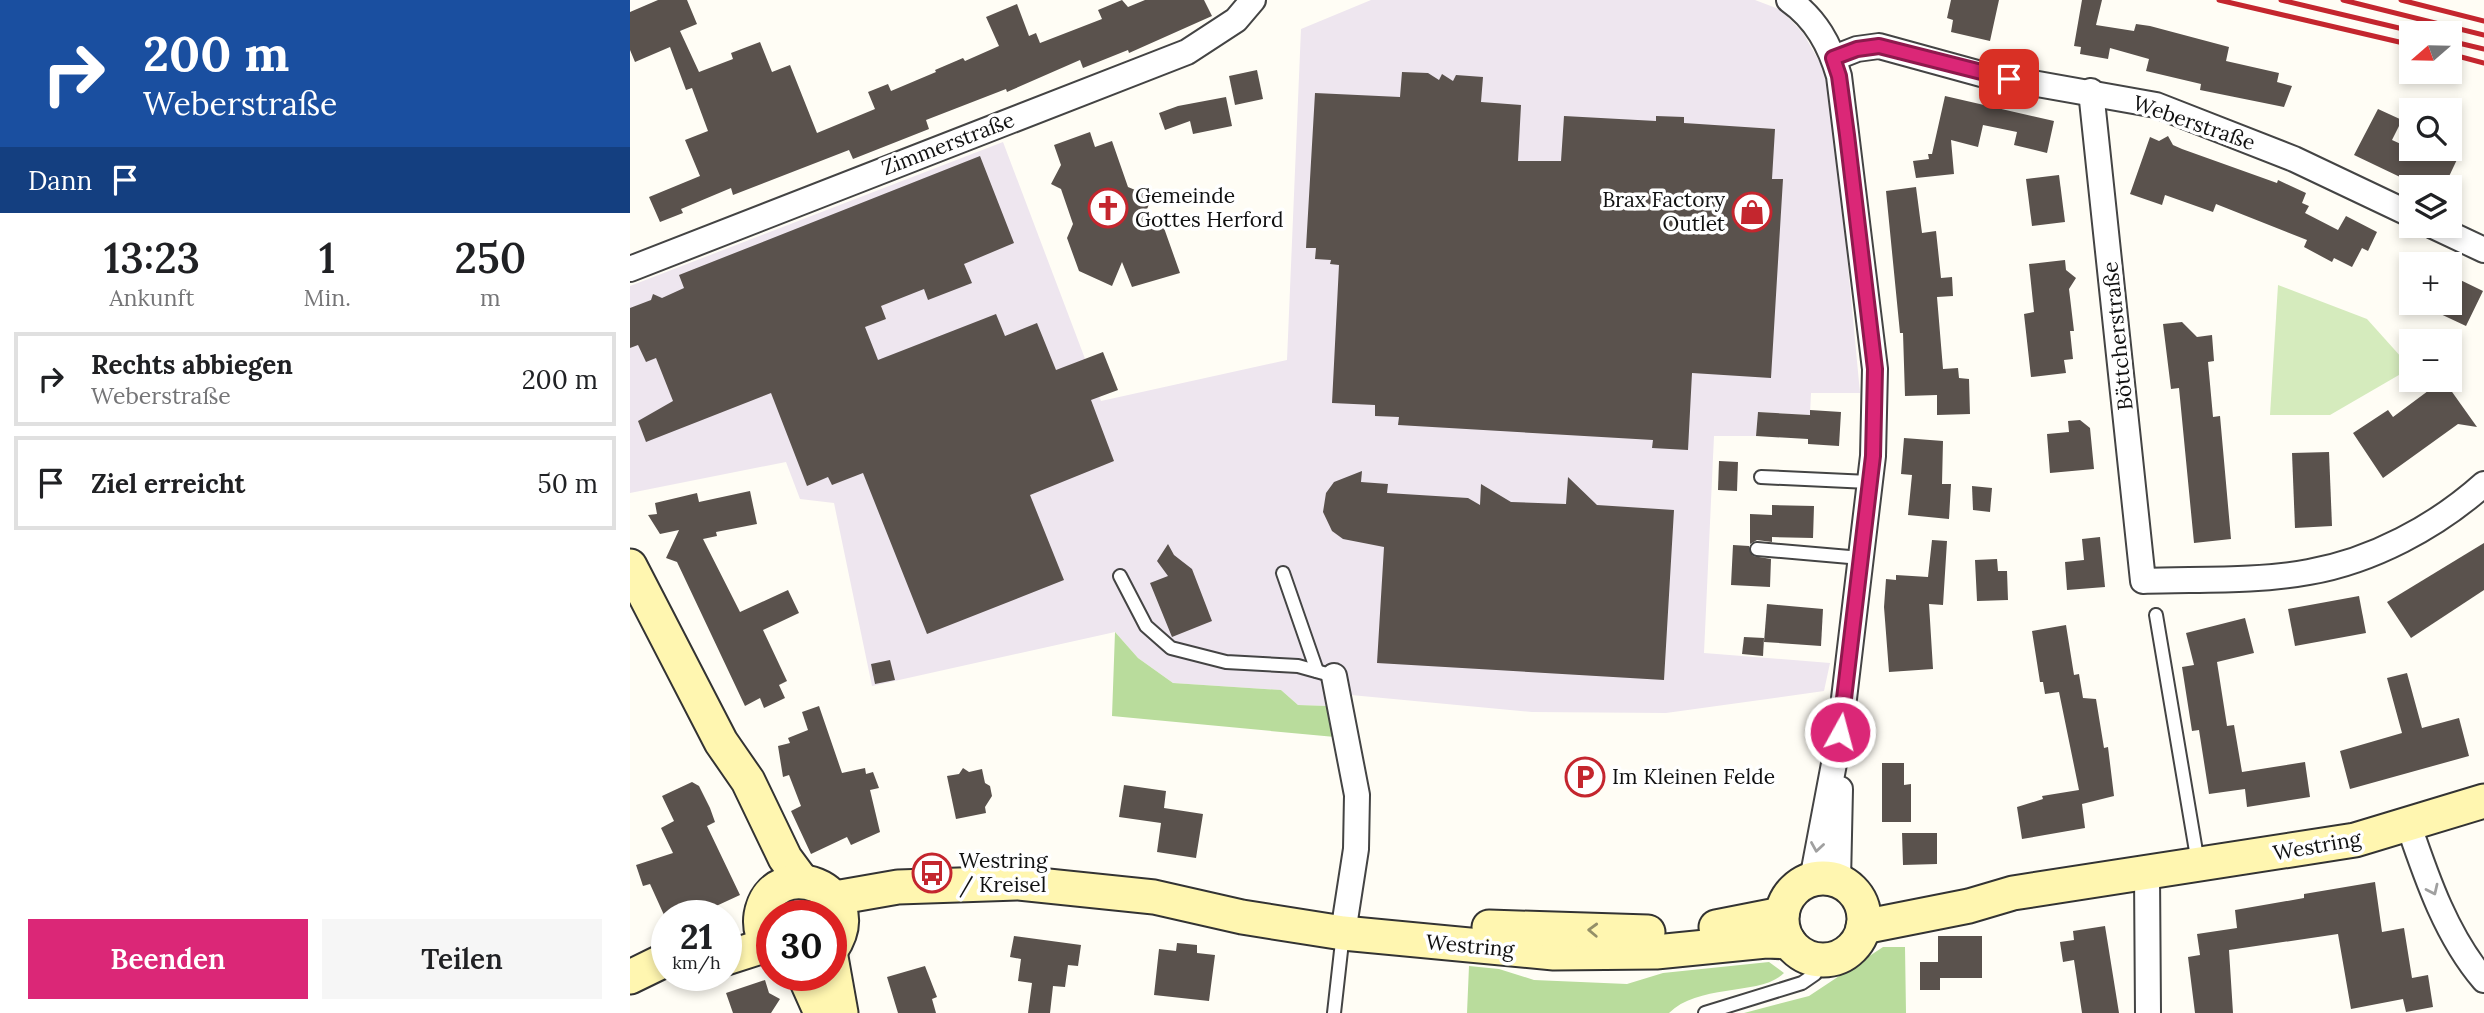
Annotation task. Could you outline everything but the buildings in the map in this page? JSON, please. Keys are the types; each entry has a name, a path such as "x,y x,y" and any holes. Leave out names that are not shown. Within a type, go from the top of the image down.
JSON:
{"street":[{"name":"Zimmerstraße","path":"630,269 1187,51 1236,20 1253,0"},
{"path":"1789,0 1804,11 1821,32 1839,76 1875,369 1870,482 1840,732 1843,897 1859,938 1849,951 1835,958 1821,960 1802,955 1786,928 1788,898 1800,885 1843,897"},
{"name":"Weberstraße","path":"1833,58 1857,49 1879,46 1981,74 2091,91 2156,105 2294,159 2399,209"},
{"name":"Böttcherstraße","path":"2091,91 2143,581 2277,577 2311,572 2364,557 2423,528 2462,504 2484,484"},
{"path":"2458,238 2484,250"},
{"path":"630,566 721,742 748,781 785,858 778,900"},
{"path":"1326,674 1357,795 1356,849 1345,923"},
{"name":"Westring","path":"1843,897 1969,906 2013,893 2354,840 2409,826 2484,801"},
{"path":"2409,826 2426,877 2456,939 2484,980"},
{"path":"2147,874 2148,1013"},
{"name":"Westring","path":"847,920 966,884 1062,885 1154,897 1236,900 1345,923 1657,932 1709,928 1786,928"},
{"path":"798,900 818,885 825,900"},
{"path":"742,945 756,933"},
{"path":"630,978 651,967"},
{"path":"630,978 651,975"},
{"path":"811,991 821,1013"},
{"path":"837,991 841,1013"}],"lane":[{"path":"1760,477 1870,482"},
{"path":"1756,549 1861,558"},
{"path":"1283,573 1326,674"},
{"path":"1120,576 1146,626 1171,648 1226,662 1298,666 1326,674"},
{"path":"2156,615 2199,866"},
{"path":"1334,1013 1345,923"},
{"path":"1705,1013 1802,983 1815,974 1821,960"}],"shaded area":[{"path":"1371,0 1755,0 1781,10 1803,33 1826,73 1835,128 1860,393 1811,393 1810,415 1758,412 1756,436 1714,436 1704,653 1830,663 1824,691 1666,713 1532,712 1351,695 1327,706 1298,705 1281,690 1173,683 1138,658 1115,632 872,686 834,503 800,499 786,462 630,493 630,286 1003,142 1101,401 1287,360 1301,29"}],"green space":[{"path":"2278,285 2367,319 2399,355 2399,375 2330,415 2270,415"},
{"path":"1115,632 1138,658 1173,683 1281,690 1298,705 1327,706 1335,737 1112,716"},
{"path":"1883,947 1905,947 1906,1013 1744,1013 1809,996"},
{"path":"1769,962 1784,973 1761,985 1697,997 1669,1013 1467,1013 1469,966 1499,969 1534,980 1627,984 1663,973"}],"railway":[{"path":"2219,0 2399,42"},
{"path":"2281,0 2399,28"},
{"path":"2343,0 2484,35"},
{"path":"2401,0 2484,21"},
{"path":"2462,44 2484,49"},
{"path":"2462,57 2484,63"}],"place":[{"name":"Gemeinde Gottes Herford","path":"1108,208"},
{"name":"Brax Factory Outlet","path":"1752,212"},
{"name":"Im Kleinen Felde","path":"1585,777"},
{"name":"Westring / Kreisel","path":"932,873"}],"route":[{"path":"1840,732 1873,456 1875,369 1847,135 1839,76 1833,58 1857,49 1879,46 2009,79"}]}
